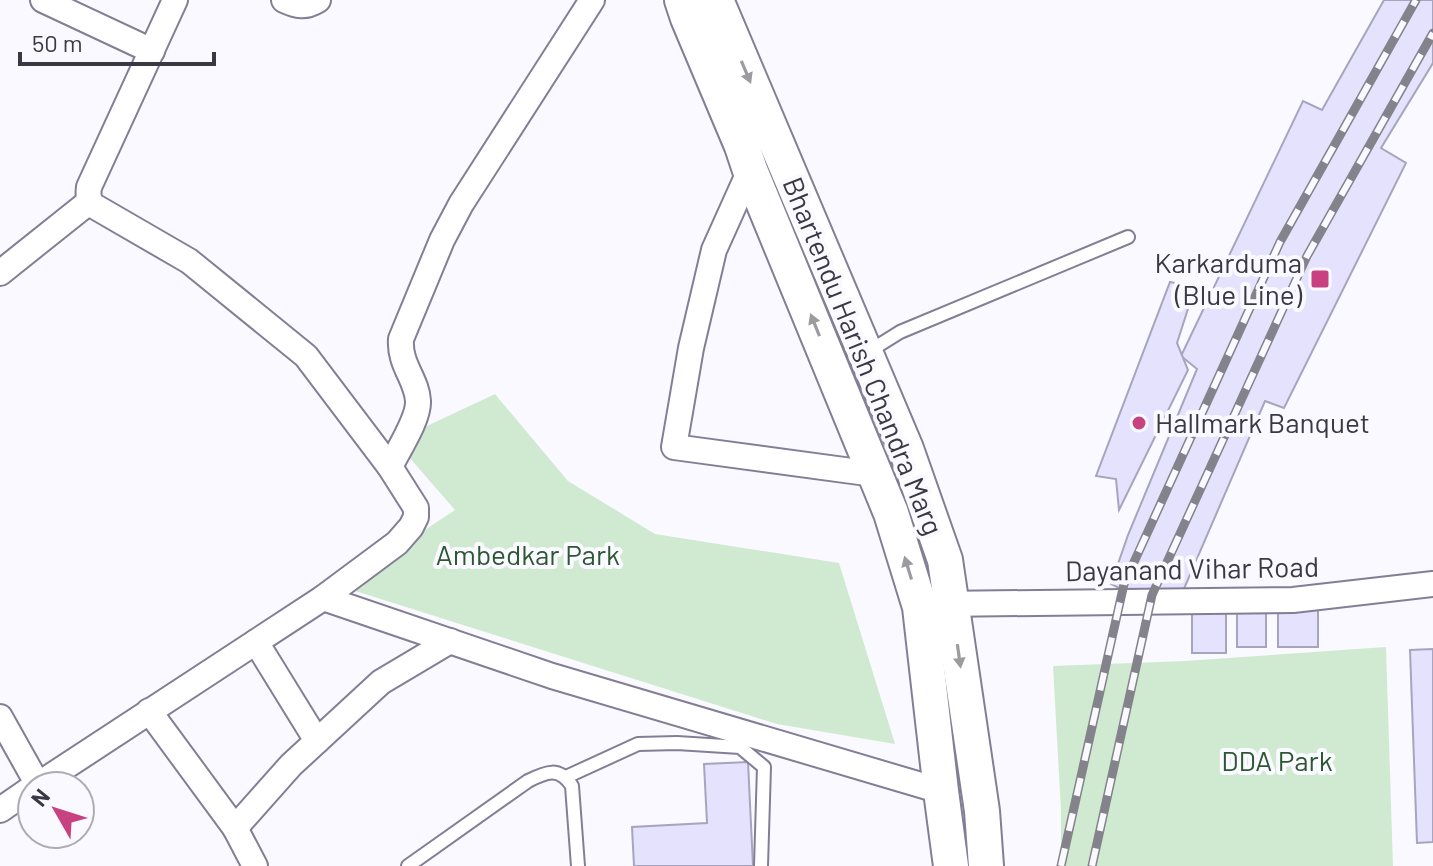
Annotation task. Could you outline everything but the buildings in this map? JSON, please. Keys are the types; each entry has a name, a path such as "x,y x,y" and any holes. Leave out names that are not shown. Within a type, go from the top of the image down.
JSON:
{"main road":[{"name":"Bhartendu Harish Chandra Marg","path":"682,0 874,474 936,605 982,811 986,866"},
{"name":"Bhartendu Harish Chandra Marg","path":"716,0 906,449 945,560 936,605 941,791 951,866"}],"street":[{"path":"43,0 152,51"},
{"path":"59,770 323,598 397,543 416,517 416,508 390,467 306,356 189,261 89,202 89,187 175,0"},
{"path":"284,0 297,6 318,0"},
{"path":"390,467 414,418 418,401 401,355 401,339 442,240 461,204 592,0"},
{"path":"750,170 714,250 691,348 674,447 874,474"},
{"path":"0,273 89,202"},
{"name":"Dayanand Vihar Road","path":"936,605 1293,600 1433,584"},
{"path":"323,598 552,676 941,791"},
{"path":"235,828 291,765 381,682 450,641"},
{"path":"256,642 317,741"},
{"path":"149,711 235,828 255,866"},
{"path":"0,717 27,770"}],"lane":[{"path":"865,353 900,332 1128,237"},
{"path":"566,777 638,744 740,747 764,767 761,866"},
{"path":"408,866 528,781 542,774 558,772 572,786 578,866"}],"green space":[{"name":"Ambedkar Park","path":"495,394 568,481 655,534 839,563 895,744 777,724 352,590 350,579 455,510 395,441"},
{"name":"DDA Park","path":"1386,647 1393,866 1061,866 1053,666 1185,661"}],"railway":[{"path":"1061,866 1124,584 1280,242 1416,0"},
{"path":"1092,866 1152,595 1307,256 1433,33"}],"place":[{"name":"Karkarduma (Blue Line)","path":"1320,279"},
{"name":"Hallmark Banquet","path":"1139,423"}]}
